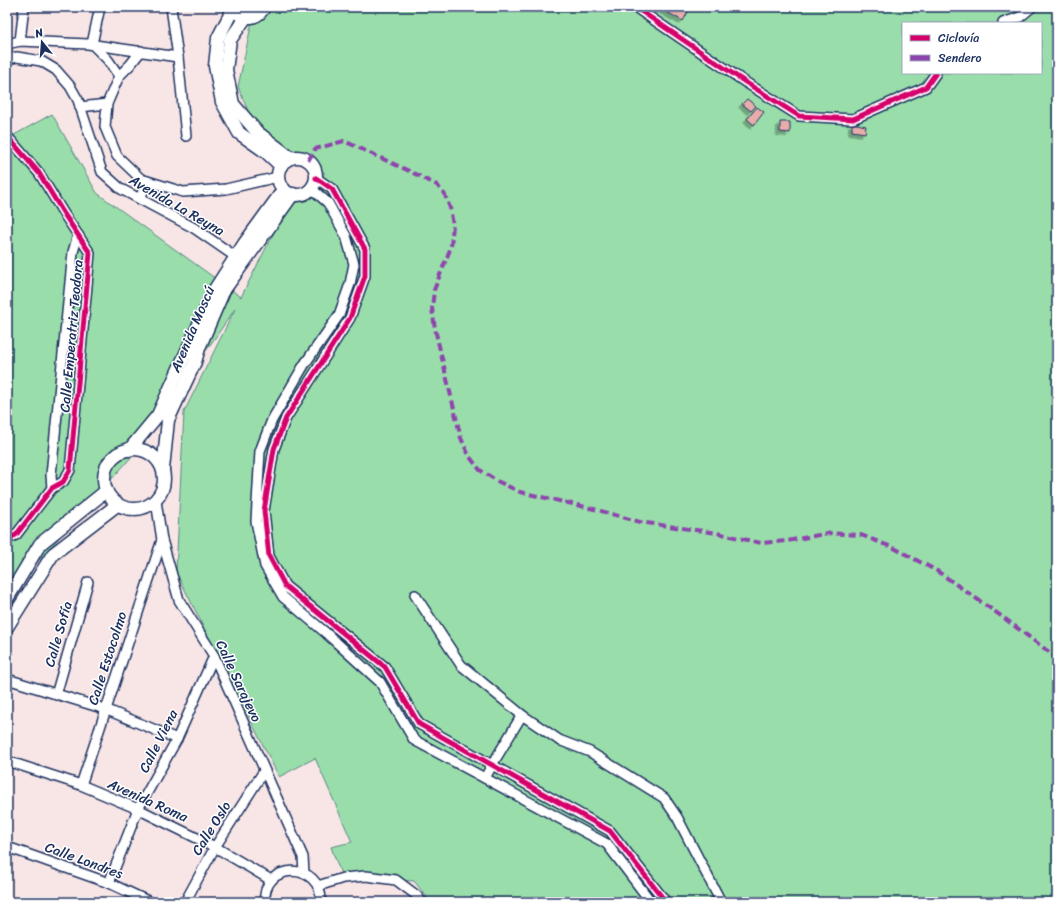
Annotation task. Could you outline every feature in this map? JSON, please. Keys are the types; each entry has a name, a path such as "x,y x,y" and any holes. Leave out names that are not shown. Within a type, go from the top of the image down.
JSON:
{"street":[{"path":"20,41 24,7"},
{"path":"92,44 100,7"},
{"path":"171,7 186,136"},
{"path":"264,7 256,16 246,17 241,15 234,7 218,38 215,66 222,102 239,133 266,152 280,172"},
{"path":"635,7 745,82 799,116 853,119 926,87 935,74"},
{"path":"1006,22 1020,17 1032,7"},
{"path":"246,17 230,40 226,70 233,104 257,132 291,158"},
{"path":"7,44 20,41 92,44 178,57"},
{"path":"92,44 108,60 119,76"},
{"name":"Avenida La Reyna","path":"141,51 119,76 107,104 105,127 117,156 141,179 183,192 226,189 280,172"},
{"name":"Avenida La Reyna","path":"7,59 17,57 41,61 56,70 70,86 80,107 102,172 120,189 194,228 236,256"},
{"path":"80,107 107,104"},
{"name":"Calle Emperatriz Teodora","path":"7,136 40,174 90,253 70,470 63,482 52,488 16,535 7,539"},
{"path":"314,183 306,192 300,195 288,192 279,182 280,172 284,163 291,158 297,158 308,161 314,169 314,183 328,203 346,236 354,264 350,284 339,315 304,365 272,420 260,451 256,521 266,566 283,597 318,626 380,682 414,740 607,844 651,902"},
{"path":"140,200 147,181"},
{"path":"314,183 332,189 365,249 365,276 350,318 286,418 274,449 264,511 269,556 286,586 385,667 419,724 610,831 666,902"},
{"name":"Avenida Moscú","path":"195,346 214,289 236,256 288,192"},
{"name":"Avenida Moscú","path":"129,450 163,418 195,346 224,290 288,192"},
{"name":"Calle Emperatriz Teodora","path":"52,488 51,475 73,252 78,235"},
{"path":"329,329 338,337"},
{"name":"Avenida Moscú","path":"163,418 163,469"},
{"path":"272,420 283,426"},
{"path":"142,450 158,460 163,469 164,486 161,494 156,501 147,507 137,510 127,509 117,505 110,499 103,482 104,472 108,463 114,456 122,451 142,450"},
{"path":"7,599 40,544 106,491"},
{"name":"Calle Sarajevo","path":"156,501 162,540 179,600 214,656 303,857 304,873"},
{"path":"7,627 54,554 117,505"},
{"name":"Calle Estocolmo","path":"81,785 162,540"},
{"name":"Calle Sofía","path":"56,695 88,582"},
{"path":"415,595 460,665 522,715 559,740 590,752 664,798 677,817 721,902"},
{"path":"318,626 325,617"},
{"name":"Calle Viena","path":"109,883 138,809 177,739 214,656"},
{"path":"7,679 105,709 177,739"},
{"path":"485,778 522,715"},
{"name":"Avenida Roma","path":"7,761 81,785 138,809 215,847 271,880"},
{"name":"Calle Oslo","path":"185,902 215,847 264,771"},
{"name":"Calle Londres","path":"7,847 109,883 150,902"},
{"path":"265,902 264,897 266,888 271,880 278,874 287,871 304,873 312,878 318,886 321,902"},
{"path":"318,886 343,878 366,876 396,880 416,895 422,902"}],"green space":[{"path":"255,7 1057,7 1057,902 431,902 414,881 342,877 331,847 352,842 315,758 279,777 176,572 184,412 235,309 135,453 7,596 7,139 52,114 97,193 241,297 288,205 325,173 256,130 238,87"}],"building":[{"path":"664,7 679,7 688,12 683,21 663,10"},
{"path":"747,99 756,106 751,111 742,104"},
{"path":"757,107 764,112 754,125 747,119"},
{"path":"780,122 790,122 790,133 780,132"},
{"path":"852,123 866,126 865,133 852,131"}],"marked path":[{"path":"308,161 315,149 344,141 437,185 445,195 450,208 453,225 451,247 434,290 432,308 435,329 461,438 469,456 480,470 497,481 520,492 594,509 640,522 717,533 761,543 787,541 829,533 861,535 894,548 937,571 1004,618 1057,658"}],"cycle path":[{"path":"635,7 745,82 799,116 853,119 926,87 935,74"},
{"path":"7,136 39,173 90,253 70,470 63,482 52,488 16,535 7,539"},
{"path":"316,178 332,189 365,249 365,276 350,318 286,418 274,449 264,511 269,556 285,586 385,667 419,724 610,831 666,902"}]}
